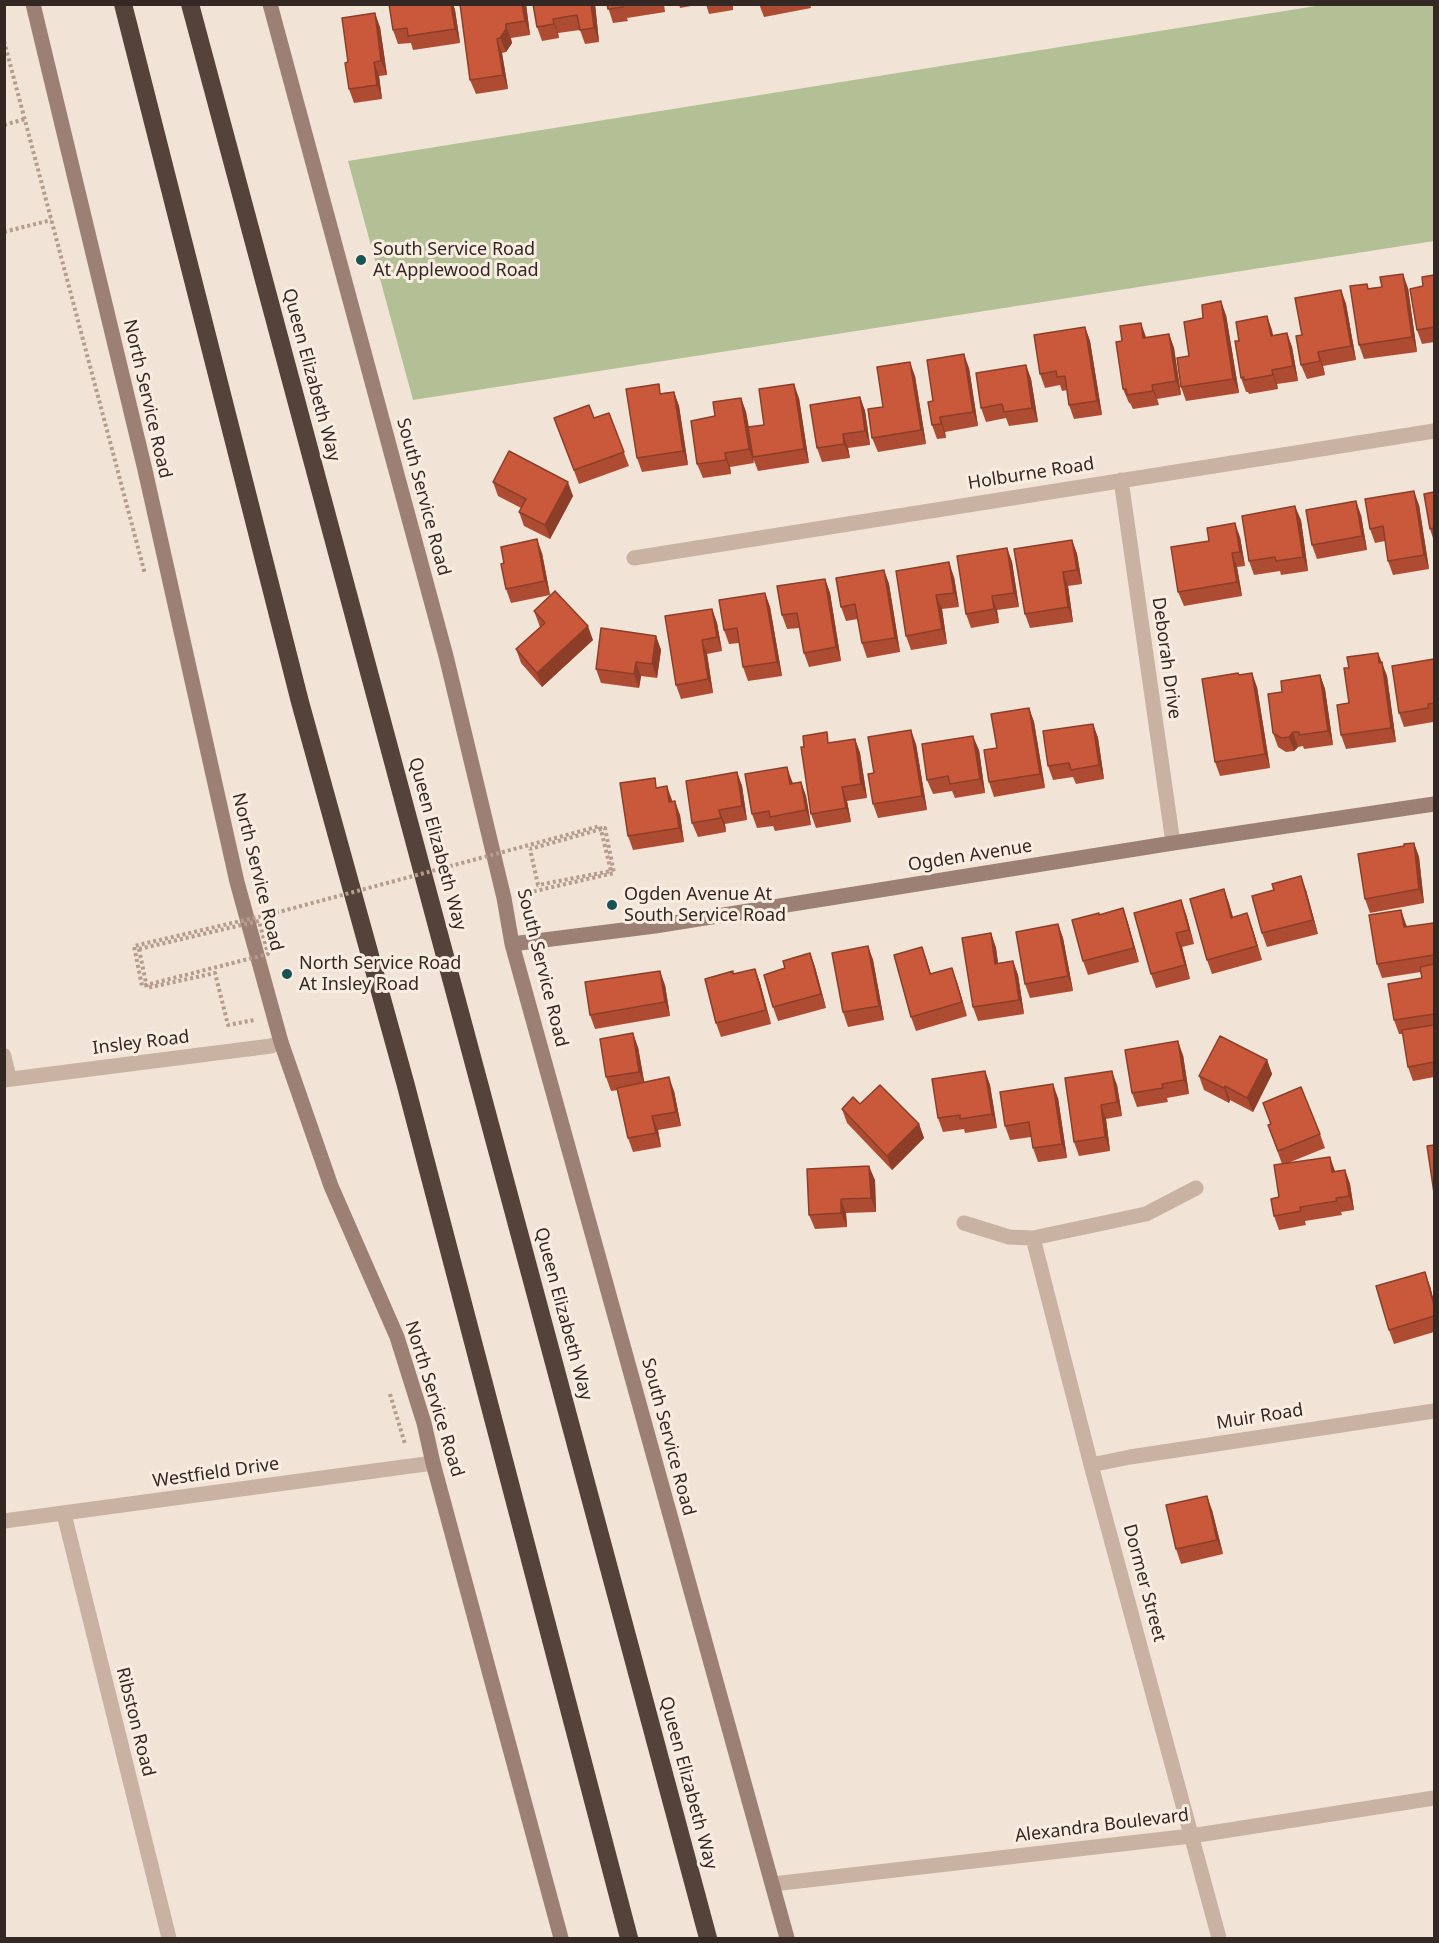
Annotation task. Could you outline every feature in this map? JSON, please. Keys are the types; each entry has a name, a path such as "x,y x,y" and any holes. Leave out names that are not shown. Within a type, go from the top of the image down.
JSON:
{"highway":[{"path":"123,4 300,702 405,1082 629,1938"},
{"name":"Queen Elizabeth Way","path":"190,4 708,1938"}],"main road":[{"name":"North Service Road","path":"33,4 147,482 237,882 282,1042 331,1186 397,1337 424,1423 561,1938"},
{"name":"South Service Road","path":"270,4 446,656 504,898 512,944 787,1938"},
{"name":"Ogden Avenue","path":"512,944 655,926 1173,843 1434,804"}],"street":[{"name":"Holburne Road","path":"634,558 1434,431"},
{"name":"Deborah Drive","path":"1121,480 1173,843"},
{"name":"Insley Road","path":"8,1080 271,1046 282,1042"},
{"path":"964,1223 1009,1237 1033,1238 1146,1214 1196,1188"},
{"name":"Dormer Street","path":"1033,1238 1091,1465 1219,1938"},
{"name":"Muir Road","path":"1091,1465 1130,1457 1434,1411"},
{"name":"Westfield Drive","path":"4,1521 433,1463"},
{"name":"Ribston Road","path":"64,1514 169,1938"},
{"name":"Alexandra Boulevard","path":"773,1884 1191,1836 1434,1798"}],"lane":[{"path":"4,1055 8,1080"}],"path":[{"path":"4,125 25,119"},
{"path":"4,232 51,220"},
{"path":"262,1019 228,1025 215,973 147,988 139,949 259,921 268,954 142,986 134,946 275,913 600,826 611,871 538,885 530,849 604,828 614,873 504,898"}],"green space":[{"path":"1322,5 1434,5 1434,241 413,400 348,161"}],"building":[{"path":"389,4 451,4 455,29 408,36 407,28 393,30"},
{"path":"460,4 522,4 525,21 506,24 506,29 497,39 503,75 470,80"},
{"path":"533,4 591,4 594,28 580,30 577,15 553,19 554,24 537,27"},
{"path":"607,4 622,4 623,7 608,9"},
{"path":"375,13 381,61 374,62 377,85 349,89 342,18"},
{"path":"1403,274 1412,337 1359,345 1350,286 1367,284 1368,289 1382,287 1380,277"},
{"path":"1434,275 1434,327 1417,330 1410,289 1423,286 1422,277"},
{"path":"1341,290 1351,346 1318,352 1320,361 1301,365 1296,336 1302,335 1295,298"},
{"path":"1221,301 1233,379 1181,387 1177,358 1189,356 1184,322 1203,318 1202,305"},
{"path":"1267,316 1271,336 1287,333 1293,366 1272,370 1273,375 1244,380 1244,377 1241,378 1235,341 1239,341 1236,322"},
{"path":"1141,323 1143,338 1169,334 1176,381 1152,385 1153,391 1127,395 1126,389 1123,389 1116,342 1122,341 1120,326"},
{"path":"1085,327 1097,401 1069,405 1065,376 1057,377 1056,371 1040,374 1034,335"},
{"path":"964,354 973,412 940,417 941,424 932,425 928,402 933,401 927,360"},
{"path":"910,362 921,430 872,438 868,409 883,407 877,367"},
{"path":"1026,365 1032,408 1004,412 1002,404 981,408 976,373"},
{"path":"659,384 660,394 674,392 683,451 637,458 626,389"},
{"path":"794,384 804,449 753,457 748,427 764,425 759,389"},
{"path":"860,397 865,431 843,434 844,444 817,448 810,405"},
{"path":"741,398 749,449 725,453 726,460 697,464 691,421 715,416 713,402"},
{"path":"589,405 594,418 609,413 624,452 574,470 554,418"},
{"path":"509,451 568,482 545,525 519,512 526,499 493,482"},
{"path":"1414,491 1424,555 1388,561 1383,526 1370,529 1365,499"},
{"path":"1434,492 1434,528 1430,529 1424,494"},
{"path":"1356,501 1362,536 1312,545 1306,510"},
{"path":"1295,506 1303,557 1276,561 1275,557 1249,561 1242,516"},
{"path":"1235,523 1240,552 1232,553 1237,582 1178,592 1171,547 1209,541 1207,528"},
{"path":"537,539 545,581 506,589 501,564 504,563 501,547"},
{"path":"1072,540 1077,570 1063,572 1068,607 1025,614 1014,549"},
{"path":"1007,548 1014,593 992,596 994,609 966,614 957,556"},
{"path":"949,562 954,593 936,595 942,629 906,636 896,571"},
{"path":"884,570 895,638 862,643 855,604 841,607 836,578"},
{"path":"825,579 836,647 804,653 797,613 782,615 777,586"},
{"path":"555,591 588,626 537,673 516,649 545,623 534,611"},
{"path":"765,593 777,662 743,667 737,628 724,630 719,600"},
{"path":"712,609 717,637 702,640 708,679 676,685 665,616"},
{"path":"601,628 656,636 652,664 636,662 634,674 596,669"},
{"path":"1378,653 1379,663 1382,662 1391,728 1341,735 1337,705 1349,703 1344,668 1349,668 1347,657"},
{"path":"1434,659 1434,703 1428,704 1428,708 1399,713 1392,666"},
{"path":"1238,673 1239,675 1252,673 1265,754 1215,762 1202,679"},
{"path":"1320,675 1328,731 1299,735 1299,732 1293,732 1289,737 1281,738 1273,733 1268,694 1282,692 1281,681"},
{"path":"1029,708 1040,774 989,782 984,750 997,748 991,714"},
{"path":"1093,724 1099,765 1071,770 1069,763 1048,766 1043,731"},
{"path":"911,730 922,796 873,804 868,774 874,773 868,737"},
{"path":"827,732 828,743 855,739 861,784 842,787 846,808 811,814 801,747 804,747 803,736"},
{"path":"973,736 980,779 950,784 948,776 927,780 922,744"},
{"path":"787,767 790,784 801,782 806,810 770,817 769,811 752,814 745,774"},
{"path":"737,772 742,806 719,810 721,818 692,823 686,781"},
{"path":"655,778 656,788 667,786 669,802 675,801 679,828 628,836 620,783"},
{"path":"1414,843 1419,889 1365,899 1358,854"},
{"path":"1301,876 1313,920 1262,933 1252,896 1274,890 1272,884"},
{"path":"1224,889 1231,918 1247,913 1257,946 1207,960 1190,899"},
{"path":"1181,900 1189,930 1176,933 1185,965 1151,974 1134,913"},
{"path":"1123,908 1134,948 1083,961 1072,920"},
{"path":"1401,910 1404,927 1434,923 1434,955 1377,964 1369,915"},
{"path":"1058,924 1068,976 1025,984 1016,932"},
{"path":"991,933 995,964 1013,961 1019,1000 973,1007 962,938"},
{"path":"868,946 879,1006 843,1012 832,953"},
{"path":"922,947 930,974 952,968 962,1002 911,1017 894,955"},
{"path":"810,953 821,994 773,1007 764,975 785,968 783,961"},
{"path":"1434,964 1434,1014 1394,1020 1388,984 1422,978 1420,967"},
{"path":"755,969 766,1010 716,1023 705,979 733,971 733,974"},
{"path":"660,971 665,1002 590,1015 585,982"},
{"path":"1434,1025 1434,1062 1408,1067 1402,1030"},
{"path":"633,1033 639,1072 606,1077 600,1039"},
{"path":"1220,1036 1267,1060 1247,1098 1199,1076"},
{"path":"1178,1041 1184,1080 1162,1084 1163,1088 1132,1093 1125,1050"},
{"path":"985,1071 992,1114 960,1119 960,1115 938,1118 932,1079"},
{"path":"1112,1071 1117,1102 1101,1105 1105,1137 1074,1142 1065,1078"},
{"path":"669,1077 676,1112 652,1116 656,1133 628,1138 617,1088"},
{"path":"1053,1084 1062,1144 1033,1148 1029,1122 1005,1126 1000,1092"},
{"path":"880,1085 919,1124 887,1156 842,1109 853,1097 860,1104"},
{"path":"1301,1087 1320,1134 1278,1151 1263,1103"},
{"path":"1434,1145 1434,1193 1427,1146"},
{"path":"1330,1157 1332,1172 1345,1170 1349,1196 1336,1198 1337,1201 1300,1207 1301,1211 1274,1216 1271,1199 1279,1197 1274,1165"},
{"path":"869,1166 871,1198 841,1199 841,1213 809,1215 807,1169"},
{"path":"1425,1272 1434,1305 1434,1316 1389,1330 1376,1286"},
{"path":"1207,1496 1217,1540 1176,1549 1166,1505"}],"place":[{"name":"South Service Road At Applewood Road","path":"361,260"},
{"name":"Ogden Avenue At South Service Road","path":"612,905"},
{"name":"North Service Road At Insley Road","path":"287,974"}]}
